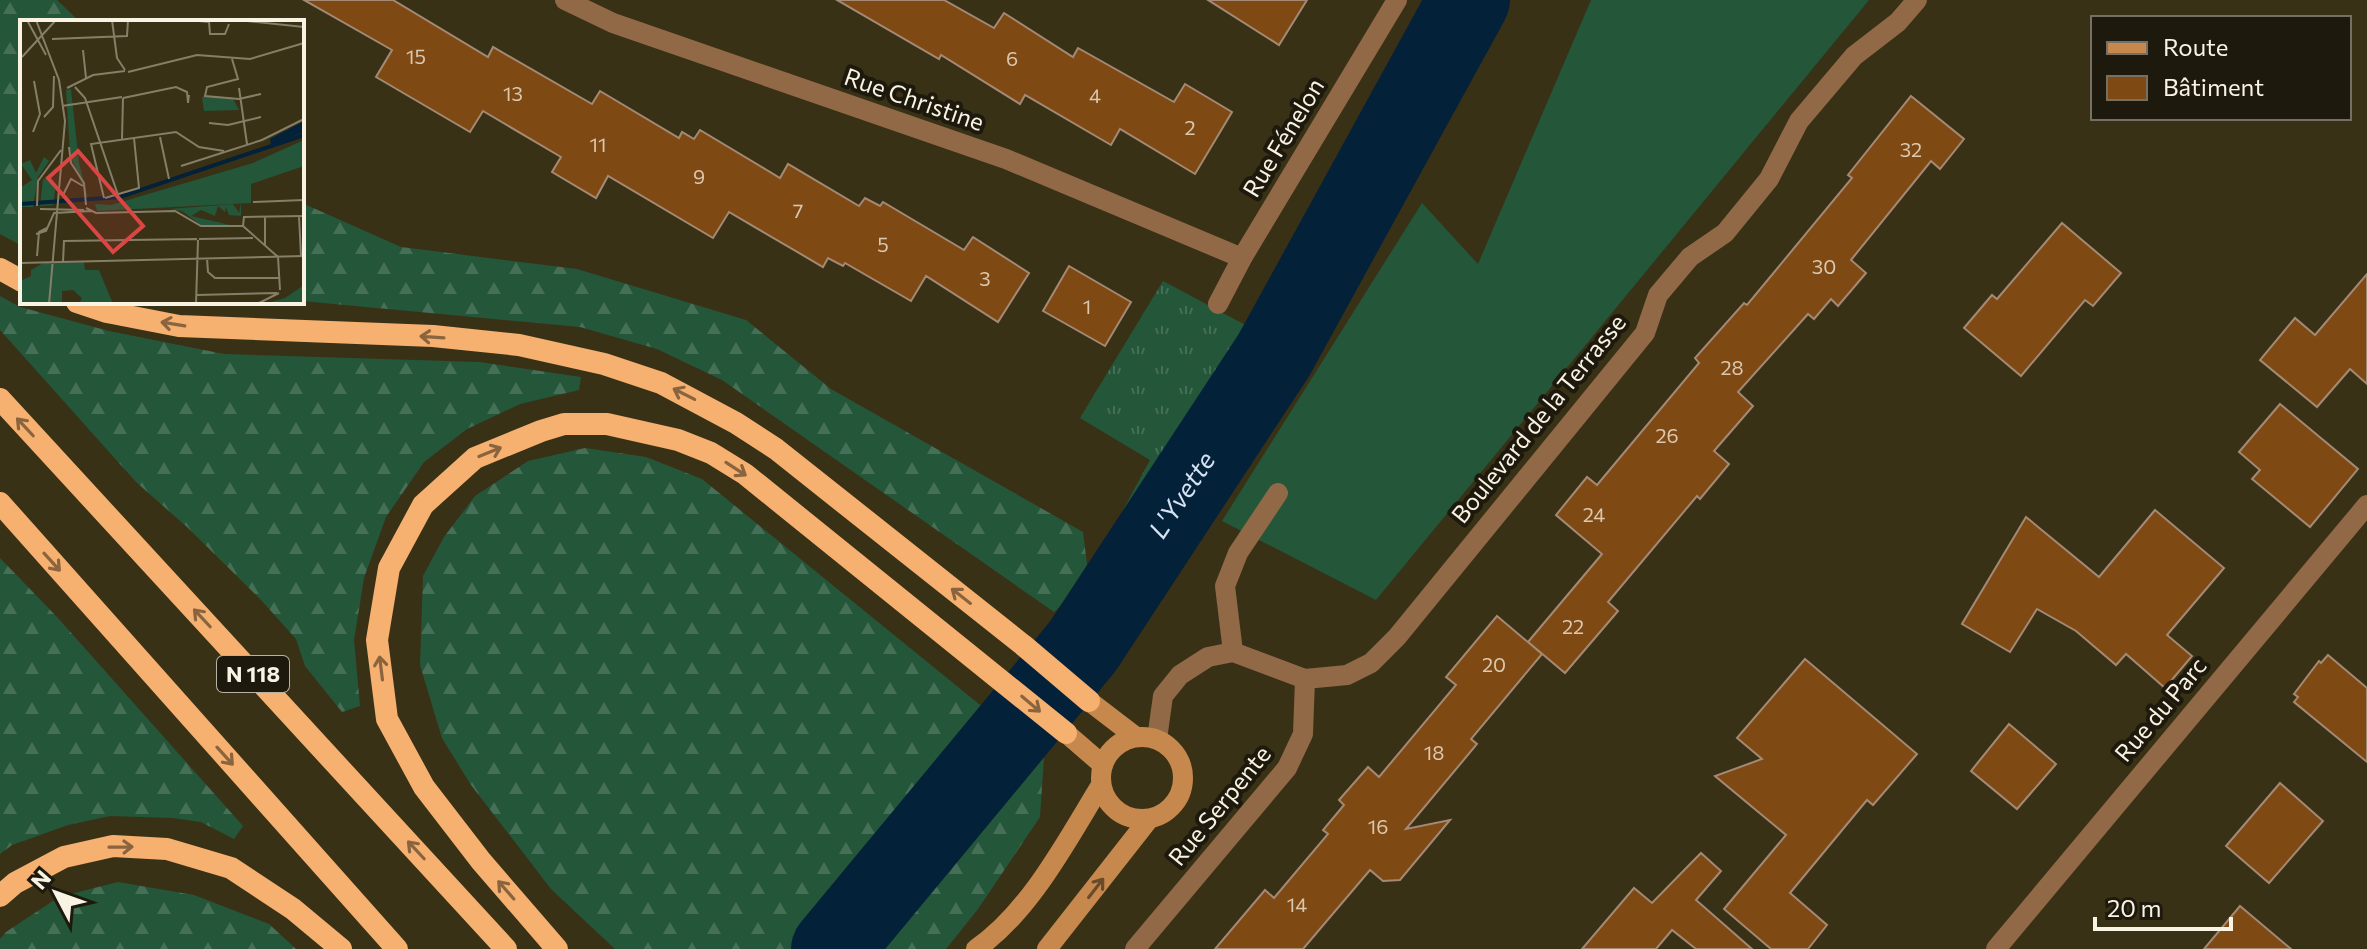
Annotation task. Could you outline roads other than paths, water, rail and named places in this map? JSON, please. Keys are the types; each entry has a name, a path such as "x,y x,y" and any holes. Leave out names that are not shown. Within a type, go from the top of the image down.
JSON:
{"highway":[{"path":"0,269 20,280"},
{"path":"83,304 107,312 179,326 433,336 519,345 604,364 661,383 736,423 776,449 1089,701"},
{"name":"N 118","path":"0,399 506,949"},
{"path":"557,949 481,861 424,787 387,719 377,640 389,568 423,505 475,458 564,424 607,424 678,440 711,453 745,474 1066,733"},
{"path":"0,503 397,949"},
{"path":"0,896 15,883 64,857 113,846 167,849 231,868 293,909 341,949"}],"main road":[{"path":"1066,733 1102,775 1105,797 1113,808 1136,819 1149,819 1173,806 1184,782 1178,756 1168,746 1147,738 1089,701"},
{"path":"976,949 992,938 1044,879 1115,746 1147,738"},
{"path":"1047,949 1149,819"}],"street":[{"name":"Rue Christine","path":"565,0 613,23 1006,159 1242,258"},
{"name":"Rue Fénelon","path":"1218,304 1242,258 1397,0"},
{"name":"Boulevard de la Terrasse","path":"1233,652 1305,679 1347,675 1371,663 1397,637 1645,333 1658,295 1690,257 1725,233 1769,179 1799,121 1854,56 1898,22 1917,0"},
{"path":"1147,738 1163,696 1180,675 1208,657 1233,652 1225,586 1238,553 1278,493"},
{"name":"Rue du Parc","path":"1996,949 2367,505"},
{"name":"Rue Serpente","path":"1135,949 1287,768 1303,734 1305,679"}],"waterway":[{"name":"L'Yvette","path":"832,949 1083,646 1274,355 1469,0"}]}
